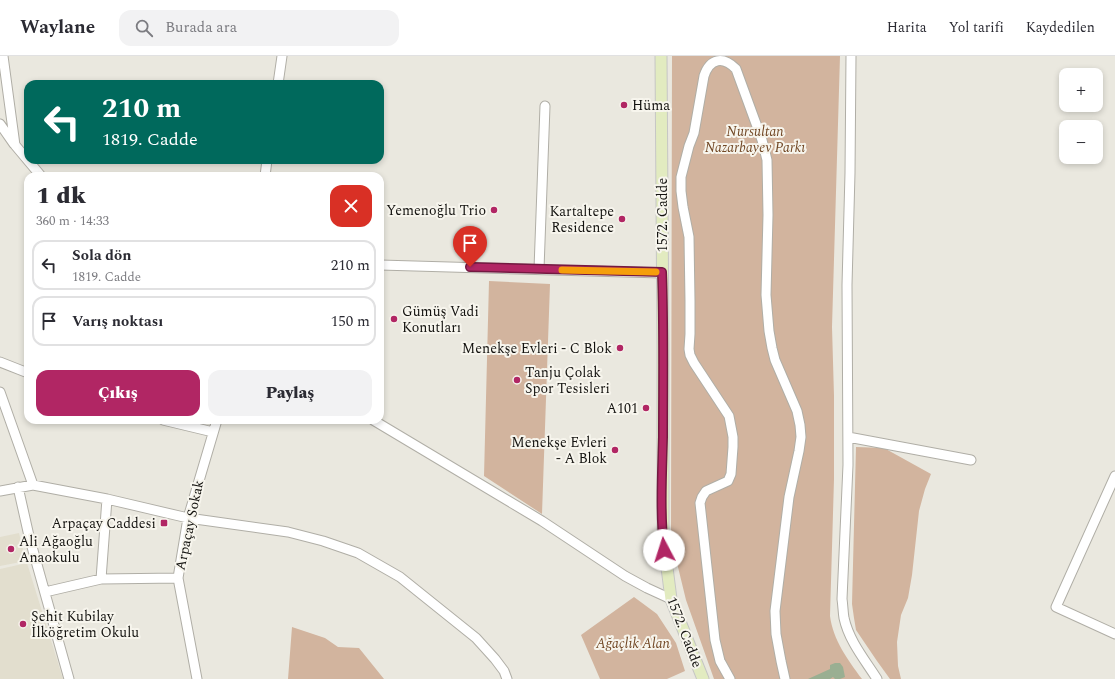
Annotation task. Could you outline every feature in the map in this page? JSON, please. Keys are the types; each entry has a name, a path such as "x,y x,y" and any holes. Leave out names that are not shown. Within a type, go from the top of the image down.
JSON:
{"main road":[{"name":"1572. Cadde","path":"662,56 663,536 671,599 703,679"}],"street":[{"path":"3,56 15,145"},
{"path":"279,80 282,56"},
{"path":"851,56 847,285 848,437 842,599 844,618 849,633 856,647 877,679"},
{"path":"730,679 720,662 714,640 700,503 706,491 728,481 731,474 733,436 729,416 690,355 689,237 681,191 681,177 694,133 706,69 710,64 720,60 731,64 736,69 762,140 767,160 768,215 766,295 769,331 775,360 797,411 800,425 801,438 789,497 775,611 776,634 786,679"},
{"path":"539,269 545,106"},
{"path":"0,124 24,156"},
{"path":"31,164 38,172"},
{"path":"384,264 662,272"},
{"path":"0,362 24,371"},
{"path":"0,392 33,485"},
{"path":"180,424 213,432"},
{"name":"Arpaçay Sokak","path":"197,679 178,578 188,518 216,424"},
{"path":"380,424 542,521 625,576 671,599"},
{"path":"848,437 971,460"},
{"path":"1115,476 1056,607 1115,634"},
{"path":"0,491 33,485 107,499 188,518 288,532 324,541 358,553 400,577 476,638 495,658 508,679"},
{"path":"18,487 44,592 69,679"},
{"path":"101,579 107,499"},
{"path":"44,592 101,579 178,578"}],"shaded area":[{"name":"Ali Ağaoğlu Anaokulu","path":"19,533 26,561 0,566 0,537"},
{"name":"Şehit Kubilay İlköğretim Okulu","path":"27,563 63,679 0,679 0,569"},
{"path":"840,663 843,667 845,677 840,679 835,679 833,677 830,679 808,679 830,669 830,665"}],"green space":[{"name":"Nursultan Nazarbayev Parkı","path":"672,56 840,56 832,327 834,479 830,616 834,633 838,641 862,679 714,679 686,600 671,530"},
{"name":"Tanju Çolak Spor Tesisleri","path":"489,281 550,284 542,514 484,476"},
{"path":"856,447 884,448 931,474 919,511 912,575 908,598 901,615 897,642 898,666 901,679 890,679 856,630 852,604"},
{"name":"Ağaçlık Alan","path":"634,597 657,614 676,643 685,671 667,679 600,679 581,635"},
{"path":"292,627 325,638 338,647 359,648 384,679 288,679"}],"slow traffic":[{"path":"562,270 656,272"}],"place":[{"name":"Hüma","path":"624,105"},
{"name":"Yemenoğlu Trio","path":"494,210"},
{"name":"Kartaltepe Residence","path":"622,219"},
{"name":"Gümüş Vadi Konutları","path":"394,319"},
{"name":"Menekşe Evleri - C Blok","path":"620,348"},
{"name":"Tanju Çolak Spor Tesisleri","path":"517,380"},
{"name":"A101","path":"646,408"},
{"name":"Menekşe Evleri - A Blok","path":"615,450"},
{"name":"Arpaçay Caddesi","path":"164,523"},
{"name":"Ali Ağaoğlu Anaokulu","path":"11,549"},
{"name":"Şehit Kubilay İlköğretim Okulu","path":"23,624"}],"route":[{"path":"470,267 662,272 662,488 664,550"}]}
